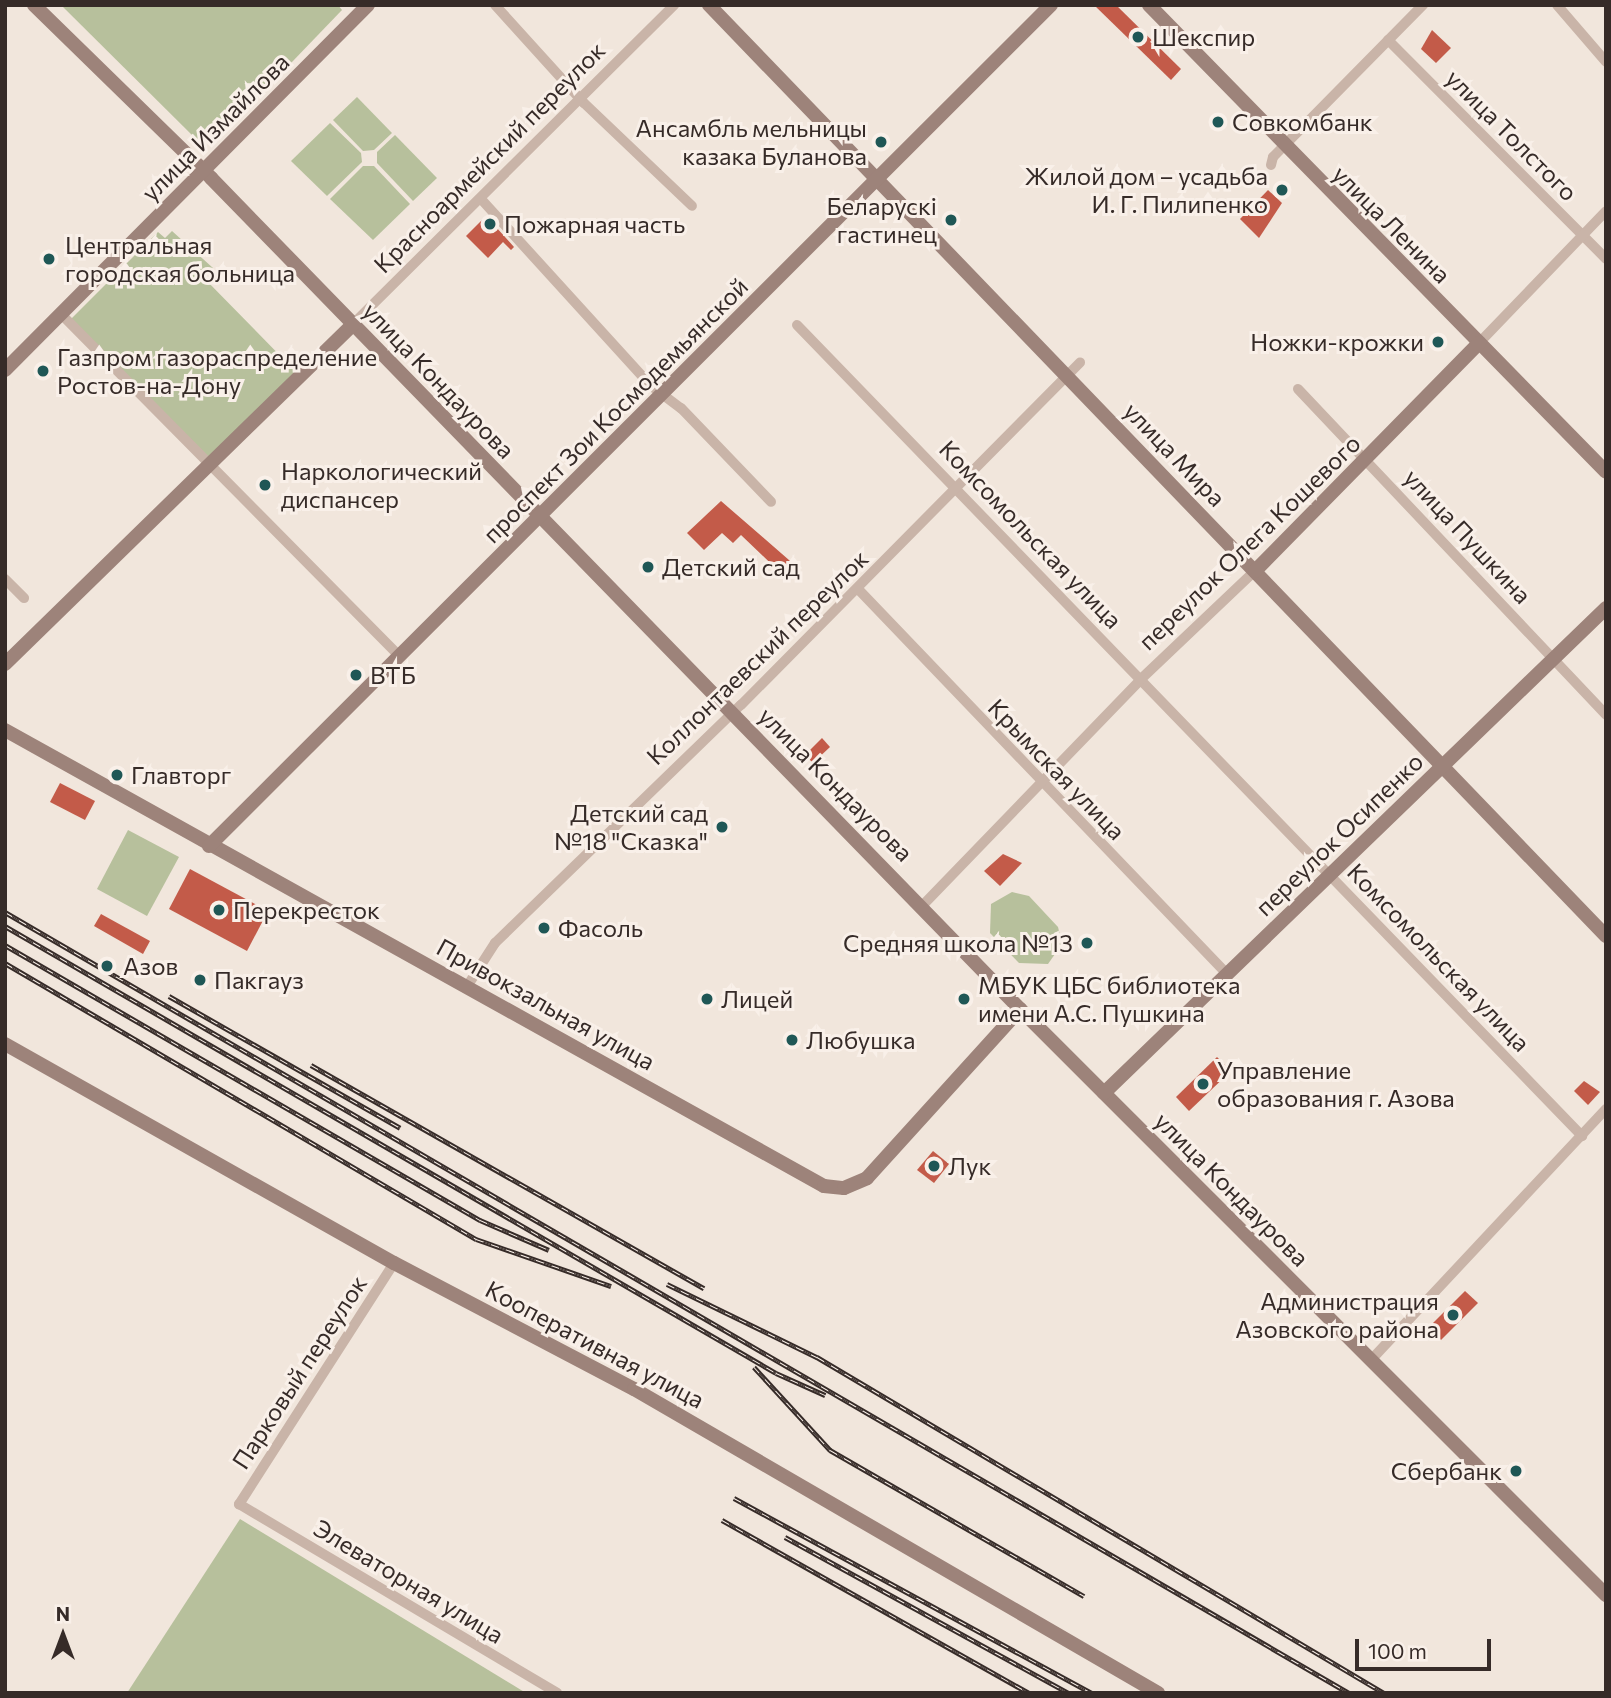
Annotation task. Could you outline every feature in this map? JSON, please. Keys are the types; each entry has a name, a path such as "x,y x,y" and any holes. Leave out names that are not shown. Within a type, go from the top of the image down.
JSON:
{"street":[{"name":"улица Кондаурова","path":"34,5 204,171 922,905 1020,1009 1606,1595"},
{"name":"улица Измайлова","path":"5,370 368,5"},
{"path":"495,5 692,206"},
{"name":"Красноармейский переулок","path":"5,664 208,462 481,199 674,5"},
{"name":"улица Мира","path":"709,5 1606,936"},
{"name":"проспект Зои Космодемьянской","path":"209,846 879,181 1051,5"},
{"name":"улица Ленина","path":"1149,5 1283,146 1606,472"},
{"path":"1271,165 1283,146 1423,5"},
{"path":"1558,5 1606,62"},
{"name":"улица Толстого","path":"1388,40 1606,259"},
{"path":"481,199 662,396 681,408 771,502"},
{"name":"переулок Олега Кошевого","path":"922,905 1042,785 1141,679 1255,571 1367,458 1606,211"},
{"path":"61,314 399,656"},
{"name":"Комсомольская улица","path":"797,325 958,487 1582,1136"},
{"name":"Коллонтаевский переулок","path":"468,985 495,943 858,589 1080,362"},
{"name":"улица Пушкина","path":"1298,389 1367,458 1606,715"},
{"path":"5,579 24,598"},
{"name":"Крымская улица","path":"858,589 1042,785 1228,975"},
{"name":"переулок Осипенко","path":"1104,1093 1606,608"},
{"name":"Привокзальная улица","path":"5,730 209,846 468,985 834,1188 867,1178 1020,1009"},
{"name":"Кооперативная улица","path":"5,1044 394,1263 634,1389 1158,1693"},
{"path":"1371,1360 1606,1109"},
{"name":"Парковый переулок","path":"239,1504 394,1263"},
{"name":"Элеваторная улица","path":"239,1504 557,1693"}],"green space":[{"path":"61,5 338,5 342,10 217,140 196,139"},
{"path":"357,97 392,133 374,150 363,151 333,120"},
{"path":"330,123 361,153 362,162 327,196 291,161"},
{"path":"395,135 437,178 413,201 377,163 377,152"},
{"path":"363,166 374,166 410,204 373,240 330,199"},
{"path":"172,231 213,268 203,277 298,374 208,461 69,321 158,232 165,238"},
{"path":"128,830 179,857 147,916 97,889"},
{"path":"1012,892 1029,896 1058,927 1062,944 1048,964 1019,963 990,933 991,904"},
{"path":"240,1519 526,1693 127,1693"}],"building":[{"name":"Шекспир","path":"1094,5 1116,5 1181,69 1171,80"},
{"path":"1432,30 1451,48 1436,63 1421,49"},
{"path":"1268,190 1282,203 1259,238 1240,219"},
{"name":"Пожарная часть","path":"486,216 514,247 511,250 503,242 488,258 466,236"},
{"path":"721,501 797,567 787,579 741,535 733,543 722,533 704,550 687,533"},
{"path":"822,738 830,747 813,763 805,755"},
{"path":"60,783 95,801 85,820 50,802"},
{"path":"1003,854 1022,863 1000,886 984,871"},
{"name":"Перекресток","path":"190,869 268,911 247,951 169,909"},
{"name":"Азов","path":"101,914 150,941 143,954 94,926"},
{"name":"Управление образования г. Азова","path":"1217,1057 1231,1071 1189,1111 1176,1097"},
{"path":"1584,1081 1600,1092 1588,1105 1574,1091"},
{"name":"Лук","path":"933,1151 949,1164 934,1183 917,1170"},
{"name":"Администрация Азовского района","path":"1465,1291 1478,1303 1441,1340 1428,1328"}],"railway":[{"path":"5,912 1349,1693"},
{"path":"5,926 776,1373 825,1395"},
{"path":"5,945 480,1220 549,1250"},
{"path":"5,963 476,1239 611,1286"},
{"path":"169,996 400,1128"},
{"path":"311,1065 704,1288"},
{"path":"667,1284 817,1357 1384,1693"},
{"path":"754,1367 830,1450 1084,1596"},
{"path":"734,1498 1092,1693"},
{"path":"722,1520 1029,1693"},
{"path":"785,1537 1069,1693"}],"place":[{"name":"Шекспир","path":"1138,37"},
{"name":"Совкомбанк","path":"1218,122"},
{"name":"Ансамбль мельницы казака Буланова","path":"881,142"},
{"name":"Жилой дом – усадьба И. Г. Пилипенко","path":"1282,190"},
{"name":"Беларускi гастинец","path":"951,220"},
{"name":"Пожарная часть","path":"490,224"},
{"name":"Центральная городская больница","path":"49,259"},
{"name":"Ножки-крожки","path":"1438,342"},
{"name":"Газпром газораспределение Ростов-на-Дону","path":"43,371"},
{"name":"Наркологический диспансер","path":"265,485"},
{"name":"Детский сад","path":"648,567"},
{"name":"ВТБ","path":"356,675"},
{"name":"Главторг","path":"117,775"},
{"name":"Детский сад №18 \"Сказка\"","path":"722,827"},
{"name":"Перекресток","path":"219,910"},
{"name":"Фасоль","path":"544,928"},
{"name":"Средняя школа №13","path":"1087,943"},
{"name":"Азов","path":"107,966"},
{"name":"Пакгауз","path":"200,980"},
{"name":"Лицей","path":"707,999"},
{"name":"МБУК ЦБС библиотека имени А.С. Пушкина","path":"964,999"},
{"name":"Любушка","path":"792,1040"},
{"name":"Управление образования г. Азова","path":"1203,1084"},
{"name":"Лук","path":"934,1166"},
{"name":"Администрация Азовского района","path":"1453,1315"},
{"name":"Сбербанк","path":"1516,1471"}]}
